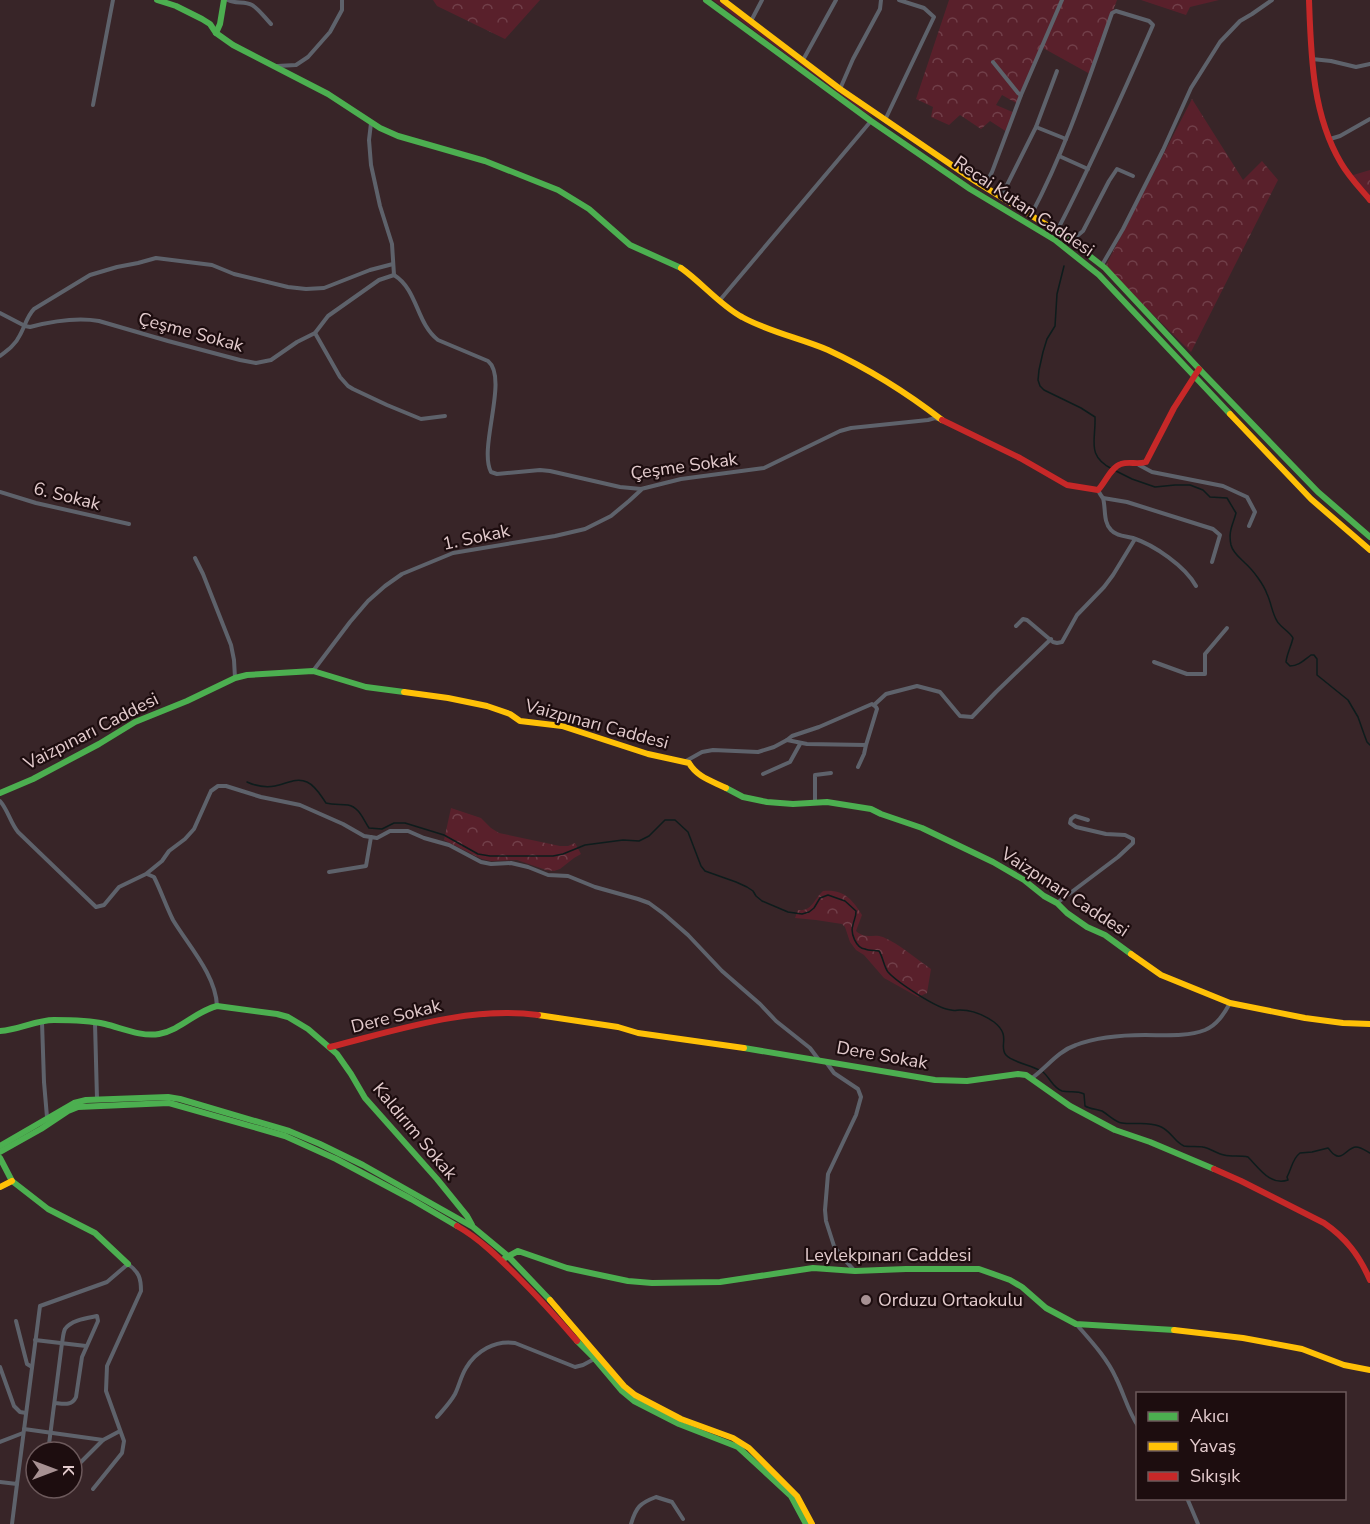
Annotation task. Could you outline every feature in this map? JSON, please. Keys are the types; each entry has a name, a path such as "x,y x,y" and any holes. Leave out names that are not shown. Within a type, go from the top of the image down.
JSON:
{"street":[{"path":"93,105 113,0"},
{"path":"157,0 176,6 202,19 233,45 328,94 371,123 398,136 485,161 558,190 589,209 630,245 688,273 732,310 748,320 826,349 853,362 905,393 942,420 1020,458 1067,485 1098,490 1103,498 1106,521 1111,530 1121,536 1135,539 1176,562 1196,586"},
{"path":"216,33 226,0 252,5 271,24"},
{"path":"274,67 296,65 308,57 330,32 342,10 342,0"},
{"name":"Recai Kutan Caddesi","path":"706,0 871,121 970,189 1055,240 1099,275 1311,499 1370,550"},
{"name":"Recai Kutan Caddesi","path":"723,0 885,120 984,187 1058,231 1102,265 1318,492 1370,537"},
{"path":"751,21 762,0"},
{"path":"803,60 836,0"},
{"path":"840,88 880,9 881,0"},
{"path":"885,120 934,17 924,8 899,0"},
{"path":"984,187 1062,0"},
{"path":"1102,265 1163,150 1191,88 1220,42 1240,21 1272,0"},
{"path":"1309,0 1311,59 1319,108 1339,160 1370,200"},
{"path":"1031,215 1049,181 1066,139 1112,13 1116,11 1149,21 1153,25 1058,231"},
{"path":"1311,59 1356,67 1370,64"},
{"path":"993,62 1021,95"},
{"path":"1001,197 1036,127 1057,71"},
{"path":"1330,139 1370,119"},
{"path":"720,300 871,121"},
{"path":"371,123 369,140 371,165 378,199 393,244 394,275"},
{"path":"1036,127 1066,139"},
{"path":"1059,156 1088,169"},
{"path":"1071,241 1083,231 1117,169 1133,176"},
{"path":"0,356 15,344 34,309 82,279 104,270 151,258 212,265 234,274 306,289 324,288 370,270 393,264"},
{"name":"Çeşme Sokak","path":"25,326 89,319 252,363 262,362 271,360 315,333 328,316 379,280 394,275 403,282 432,334 447,344 488,361 493,366 495,389 488,454 488,467 491,472 497,474 550,471 620,488 641,489 681,479 764,468 840,431 851,428 935,418 942,420"},
{"path":"0,313 25,326"},
{"path":"315,333 340,377 348,386 382,404 414,417 421,419 445,416"},
{"path":"1139,465 1149,458 1174,408 1199,369"},
{"path":"1098,490 1120,464 1139,465 1152,472 1223,486 1248,497 1255,512 1249,526"},
{"name":"1. Sokak","path":"313,671 368,601 402,574 461,551 585,529 610,516 641,489"},
{"name":"6. Sokak","path":"0,492 129,525"},
{"path":"1103,498 1127,502 1213,529 1220,535 1212,562"},
{"path":"1016,626 1023,619 1027,620 1057,643 1062,642 1077,615 1104,587 1135,539"},
{"path":"195,558 231,645 235,678"},
{"path":"1154,662 1187,674 1205,674 1205,654 1227,628"},
{"path":"685,762 706,751 758,752 774,747 792,736 824,725 868,705 874,705 886,694 917,686 940,692 960,716 972,717 1051,639"},
{"name":"Vaizpınarı Caddesi","path":"0,793 39,776 135,722 235,678 248,675 313,671 366,687 487,705 510,714 520,721 562,726 648,754 689,763 699,775 744,797 759,801 780,804 815,802 871,809 922,828 993,862 1024,880 1087,927 1105,935 1161,975 1230,1003 1305,1018 1370,1024"},
{"path":"858,767 877,709 874,705"},
{"path":"787,740 800,744 866,745"},
{"path":"763,774 790,762 800,744"},
{"path":"815,802 815,776 831,773"},
{"path":"0,801 18,831 96,907 104,905 119,887 157,866 189,834 198,821 208,794 214,788 222,785 261,797 300,805 359,834 377,838 390,831 408,831 449,845 481,862 510,863 548,875 568,876 595,887 649,903 693,939 722,971 776,1021 810,1048 834,1073 858,1089 861,1097 856,1114 828,1174 825,1210 825,1221 834,1246 855,1271"},
{"path":"1057,903 1133,843 1133,839 1128,835 1101,833 1076,827 1070,823 1075,816 1088,820"},
{"path":"329,872 366,866 371,837"},
{"path":"0,1031 20,1029 54,1020 103,1023 135,1033 156,1035 172,1030 208,1008 218,1006 216,990 212,982 174,921 154,877 146,873"},
{"path":"1230,1003 1218,1022 1206,1030 1182,1034 1092,1040 1069,1048 1032,1078 1070,1106 1114,1130 1150,1142 1241,1181 1324,1223 1335,1230 1352,1247 1364,1263 1370,1280"},
{"name":"Kaldırım Sokak","path":"218,1006 282,1015 308,1029 330,1047 345,1064 375,1110 467,1216 473,1231 550,1310 581,1346 597,1358 635,1395 681,1419 740,1441 797,1496 812,1524"},
{"name":"Dere Sokak","path":"330,1047 443,1019 516,1012 572,1019 638,1033 715,1043 935,1080 976,1080 1018,1074 1032,1078"},
{"path":"42,1022 44,1082 49,1120"},
{"path":"95,1023 97,1099"},
{"path":"0,1152 74,1102 169,1097 290,1131 320,1144 363,1165 473,1231"},
{"path":"0,1146 78,1107 169,1103 285,1136 364,1173 473,1231"},
{"path":"0,1158 12,1181 48,1209 95,1233 136,1270 141,1281 141,1291 107,1366 106,1391 124,1441 122,1453 93,1489"},
{"path":"0,1187 12,1181"},
{"name":"Kaldırım Sokak","path":"473,1231 508,1256 547,1296 622,1391 634,1401 695,1431 738,1446 791,1496 806,1524"},
{"name":"Leylekpınarı Caddesi","path":"508,1256 519,1251 567,1268 628,1281 652,1283 720,1282 813,1268 855,1271 985,1270 1022,1287 1046,1308 1076,1324 1182,1330 1243,1338 1302,1350 1344,1365 1370,1370"},
{"path":"501,1260 508,1256"},
{"path":"12,1524 40,1306 107,1282 128,1264"},
{"path":"50,1440 65,1330 76,1321 97,1316 98,1321 82,1357 74,1402 55,1403"},
{"path":"16,1321 27,1364 32,1367"},
{"path":"1076,1324 1107,1362 1136,1424"},
{"path":"36,1340 86,1346"},
{"path":"437,1417 453,1397 465,1368 482,1350 493,1345 515,1343 575,1367 597,1358"},
{"path":"0,1366 14,1406 20,1412 26,1413"},
{"path":"0,1442 24,1431 103,1440"},
{"path":"84,1459 103,1440 120,1431"},
{"path":"0,1482 17,1484"},
{"path":"631,1524 643,1502 656,1497 672,1502 683,1519"},
{"path":"1189,1500 1198,1524"}],"green space":[{"path":"433,0 540,0 505,39 437,6"},
{"path":"713,0 719,0 866,109 873,117 863,111"},
{"path":"949,0 1117,0 1090,74 1043,48 1018,104 1002,95 996,105 1015,113 1007,132 990,121 981,129 960,115 949,125 931,117 933,107 916,99"},
{"path":"1141,0 1219,0 1190,7 1186,15"},
{"path":"1192,99 1243,180 1262,161 1278,180 1191,352 1105,267"},
{"path":"1370,170 1370,199 1350,176"},
{"path":"451,808 481,818 499,833 560,846 575,843 581,854 554,871 517,860 482,859 444,840"},
{"path":"823,891 842,893 855,904 862,915 856,931 860,934 890,940 931,969 927,993 918,997 884,978 864,955 856,950 842,924 795,918 798,910 810,907"}],"waterway":[{"path":"1064,266 1057,294 1055,326 1047,339 1038,380 1044,390 1095,417 1095,453 1104,464 1112,469"},
{"path":"1116,471 1155,487 1190,485 1203,490 1210,497 1227,498 1236,513 1230,532 1232,548 1261,582 1277,621 1293,638 1286,662 1293,666 1314,655 1317,659 1317,675 1348,700 1370,745"},
{"path":"247,782 268,787 295,781 307,782 318,791 326,803 355,808 369,828 382,829 394,823 405,823 444,835 478,854 490,856 553,856 585,845 623,840 639,841 649,836 665,820 675,820 688,832 705,871 747,887 762,901 788,912 802,914 809,912 820,898 828,895 845,901 856,911 852,928 856,943 862,948 879,951 887,970 893,976 937,1005 952,1010 973,1012 990,1019 999,1027 1004,1036 1003,1048 1006,1055 1012,1060 1039,1070"},
{"path":"1043,1072 1059,1090 1084,1094 1085,1106 1102,1111 1117,1121 1145,1123 1163,1128 1184,1146 1203,1147 1224,1155 1248,1157 1265,1175 1276,1180 1288,1180 1287,1177 1294,1161 1300,1153 1328,1148 1334,1155 1341,1156 1356,1147 1370,1153"}],"traffic: fast":[{"path":"157,0 176,6 202,19 233,45 328,94 380,128 398,136 485,161 558,190 589,209 630,245 681,268"},
{"path":"216,33 224,0"},
{"path":"706,0 871,121 970,189 1055,240 1099,275 1230,414"},
{"path":"1050,227 1105,268 1318,492 1370,537"},
{"path":"0,793 33,779 135,722 235,678 247,675 313,671 366,687 404,692"},
{"path":"726,788 743,797 767,802 793,804 827,802 871,809 922,828 993,862 1024,880 1087,927 1105,935 1131,954"},
{"path":"0,1031 47,1020 60,1020 100,1023 152,1035 174,1029 209,1008 217,1006 288,1017 308,1029 337,1054 365,1098 437,1179 472,1225"},
{"path":"744,1048 935,1080 967,1081 1018,1074 1026,1075 1070,1106 1115,1130 1214,1169"},
{"path":"0,1146 74,1103 86,1100 168,1097 180,1099 289,1131 363,1165 473,1227 508,1256 550,1300"},
{"path":"0,1152 78,1107 169,1103 285,1136 336,1159 457,1226"},
{"path":"0,1158 12,1181 48,1209 95,1233 128,1264"},
{"path":"505,1258 518,1251 567,1268 628,1281 652,1283 720,1282 813,1268 855,1271 979,1269 1010,1280 1022,1287 1046,1308 1076,1324 1174,1330"},
{"path":"577,1341 622,1391 634,1401 679,1424 738,1447 791,1496 806,1524"}],"traffic: slow":[{"path":"723,0 840,89 975,181 1050,227"},
{"path":"681,268 726,307 742,317 843,357 887,382 942,420"},
{"path":"1230,414 1311,499 1370,550"},
{"path":"404,692 487,706 510,714 520,721 562,726 648,754 689,763 701,775 726,788"},
{"path":"1131,954 1161,975 1230,1003 1305,1018 1370,1024"},
{"path":"538,1015 618,1027 638,1033 744,1048"},
{"path":"0,1187 12,1181"},
{"path":"550,1300 624,1386 635,1395 681,1419 733,1438 749,1448 797,1496 812,1524"},
{"path":"1174,1330 1243,1338 1302,1349 1344,1365 1370,1370"}],"traffic: jam":[{"path":"1309,0 1312,63 1324,125 1341,163 1370,200"},
{"path":"942,420 1020,458 1067,485 1098,490 1117,466 1124,463 1146,462 1174,408 1199,369"},
{"path":"330,1047 433,1021 486,1014 538,1015"},
{"path":"1214,1169 1324,1223 1351,1248 1370,1280"},
{"path":"457,1226 503,1262 577,1341"}],"place":[{"name":"Orduzu Ortaokulu","path":"866,1300"}]}
